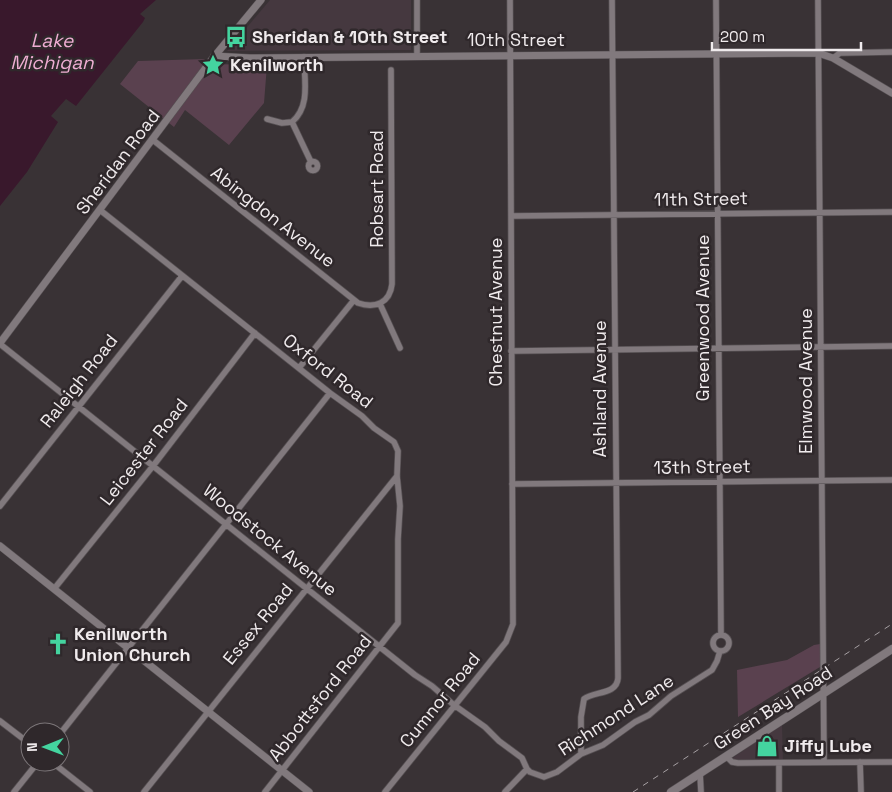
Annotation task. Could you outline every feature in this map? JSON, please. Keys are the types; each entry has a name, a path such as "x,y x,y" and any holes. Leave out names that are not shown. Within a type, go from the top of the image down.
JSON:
{"main road":[{"name":"Green Bay Road","path":"671,792 892,648"}],"street":[{"name":"Sheridan Road","path":"0,344 214,56 261,0"},
{"path":"417,0 417,56"},
{"name":"Chestnut Avenue","path":"510,0 513,624"},
{"name":"Ashland Avenue","path":"581,754 580,717 584,700 591,695 612,689 617,683 612,0"},
{"name":"Greenwood Avenue","path":"716,0 721,635"},
{"name":"Elmwood Avenue","path":"818,0 824,762"},
{"path":"833,58 840,53 892,52"},
{"name":"10th Street","path":"214,56 818,53 833,58 892,93"},
{"path":"267,119 282,123 292,122 300,114 304,106 304,57"},
{"name":"Robsart Road","path":"380,304 390,294 392,284 391,70"},
{"path":"292,122 311,162"},
{"name":"Abingdon Avenue","path":"153,140 354,300 367,306 380,304"},
{"name":"Oxford Road","path":"100,210 394,442 399,457 397,476 400,506 398,624"},
{"name":"11th Street","path":"511,216 892,212"},
{"name":"Raleigh Road","path":"0,506 182,276"},
{"path":"299,368 354,300"},
{"path":"380,304 400,348"},
{"name":"Leicester Road","path":"54,589 153,466 255,334"},
{"name":"Woodstock Avenue","path":"0,344 380,647 432,686 454,706 485,727 499,741 522,758 526,769"},
{"path":"511,351 892,346"},
{"path":"69,722 330,393"},
{"name":"Essex Road","path":"144,792 397,476"},
{"name":"13th Street","path":"512,484 892,480"},
{"path":"0,546 309,792"},
{"name":"Abbottsford Road","path":"265,792 398,624"},
{"name":"Cumnor Road","path":"385,792 506,642 513,624"},
{"name":"Greenwood Avenue","path":"721,635 729,643 727,648 720,651 714,647 713,641 721,635"},
{"name":"Richmond Lane","path":"526,769 535,775 548,776 557,772 581,754 603,745 635,722 650,716 676,692 699,680 715,666 720,651"},
{"path":"0,721 20,736"},
{"path":"726,756 732,762 738,763 892,762"},
{"path":"860,762 861,792"},
{"path":"779,763 779,792"},
{"path":"505,792 526,769"},
{"path":"14,792 30,772"},
{"path":"65,772 90,792"},
{"path":"700,773 700,792"}],"shaded area":[{"path":"270,0 411,0 411,50 227,51"},
{"path":"205,59 201,64 267,65 264,103 229,145 185,110 174,127 120,84 138,61"},
{"path":"820,644 820,667 738,717 737,670 787,660 814,645"},
{"path":"782,724 783,762 738,762 731,759"}],"water":[{"name":"Lake Michigan","path":"0,0 156,0 140,14 145,18 143,22 76,106 66,99 51,116 58,122 27,172 0,206"}],"railway":[{"path":"633,792 892,624"}],"place":[{"name":"Sheridan & 10th Street","path":"236,37"},
{"name":"Kenilworth","path":"213,65"},
{"name":"Kenilworth Union Church","path":"58,644"},
{"name":"Jiffy Lube","path":"767,746"}]}
